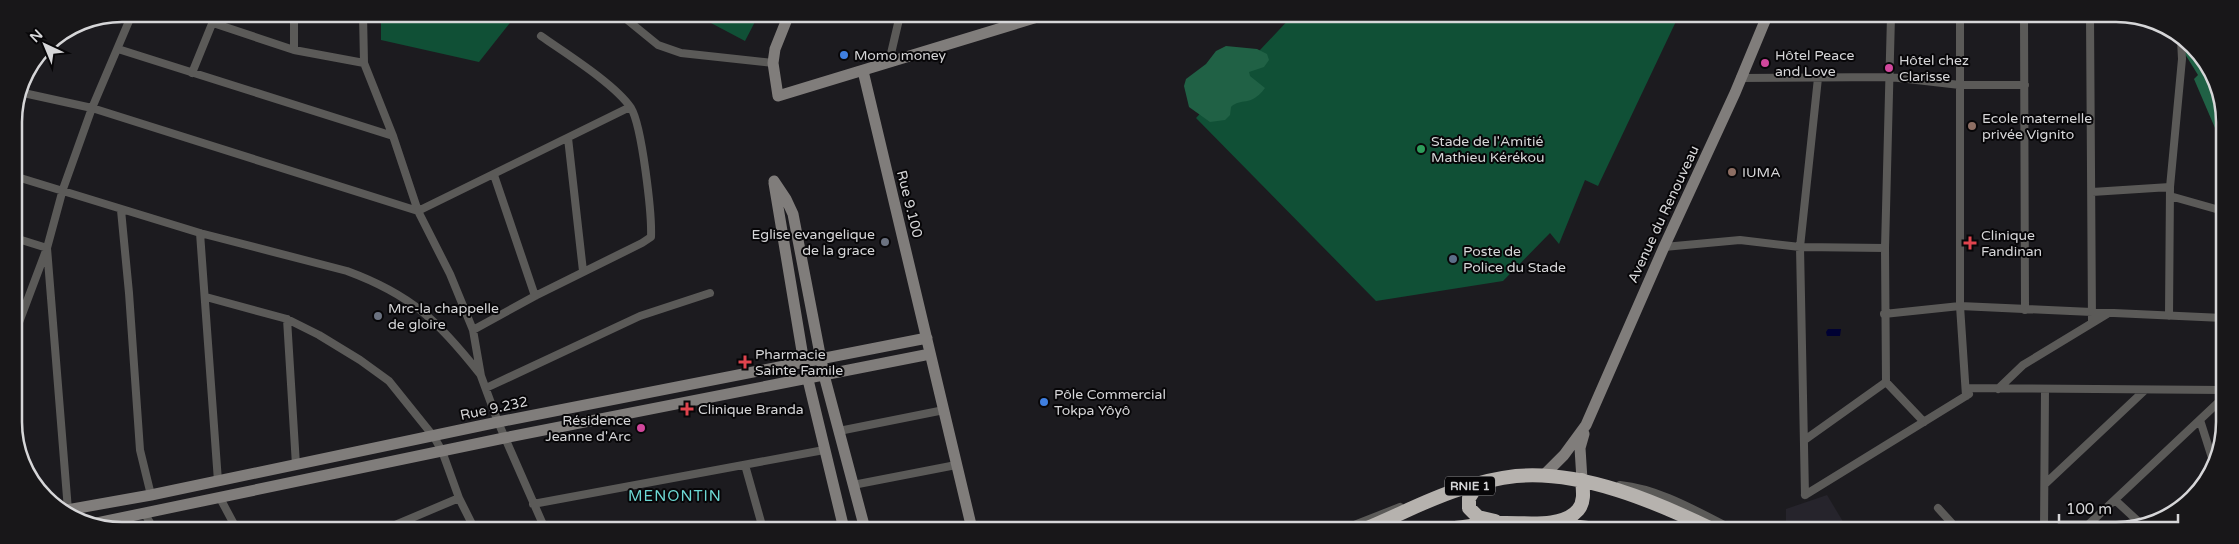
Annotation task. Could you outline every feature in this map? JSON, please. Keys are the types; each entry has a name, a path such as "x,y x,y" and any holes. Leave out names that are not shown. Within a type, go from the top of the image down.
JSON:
{"highway":[{"name":"RNIE 1","path":"1384,521 1460,489 1517,476 1544,476 1582,480 1639,499 1693,521"},
{"path":"1554,521 1567,518 1578,511 1582,498 1582,480"},
{"path":"1478,484 1469,498 1469,508 1478,517 1494,521"}],"street":[{"name":"Avenue du Renouveau","path":"1582,480 1580,448 1586,425 1764,22"},
{"path":"1891,22 1884,314 1886,382 1924,422"},
{"path":"1960,22 1960,306 1966,392"},
{"path":"2024,22 2025,310"},
{"path":"2090,22 2092,323"},
{"path":"22,314 47,248 63,189 92,108 128,23"},
{"path":"192,73 212,23 294,50 364,62"},
{"path":"294,23 294,50"},
{"path":"363,23 364,62 393,136 418,211 450,274 473,330 481,376 504,438 542,522"},
{"path":"631,23 658,45 681,53 773,63"},
{"path":"786,23 775,49 773,63 778,96 1019,23"},
{"path":"889,62 898,23"},
{"path":"473,330 651,237 652,220 644,167 635,118 630,107 590,70 541,36"},
{"path":"2169,316 2170,187 2182,59 2181,46"},
{"path":"118,49 393,136"},
{"name":"Rue 9.100","path":"863,71 970,522"},
{"path":"1740,78 1890,77 1960,85 2024,85"},
{"path":"1818,78 1800,247 1806,439 1805,495 1924,422 1966,392 1978,388 2216,390"},
{"path":"27,94 92,108 418,211 630,107"},
{"path":"568,138 583,271"},
{"path":"494,175 535,296"},
{"path":"23,178 63,189 121,210 200,233 347,271 378,283 429,316 453,341 481,376"},
{"path":"842,522 804,363 774,181 793,214 824,374 863,522"},
{"path":"2092,192 2170,187"},
{"path":"2170,196 2216,209"},
{"path":"121,210 130,293 140,450 151,495"},
{"path":"200,233 218,481"},
{"path":"23,240 47,248"},
{"path":"1664,247 1740,240 1800,247 1885,248"},
{"path":"47,248 68,505"},
{"path":"788,275 805,272"},
{"path":"486,388 640,316 710,293"},
{"path":"206,296 287,319 319,335 375,369 390,381 434,436 442,451 459,498 471,522"},
{"path":"1884,314 1960,306 2216,318"},
{"path":"1998,389 2022,365 2108,313"},
{"path":"287,319 296,465"},
{"name":"Rue 9.232","path":"74,509 151,495 498,422 927,338"},
{"path":"110,521 504,438 930,354"},
{"path":"1806,439 1886,382"},
{"path":"2044,521 2045,389"},
{"path":"2045,484 2145,390"},
{"path":"2092,521 2216,405"},
{"path":"839,431 944,410"},
{"path":"2200,420 2211,454"},
{"name":"Avenue du Renouveau","path":"1544,476 1573,444 1586,425"},
{"path":"533,504 824,450"},
{"path":"745,464 761,522"},
{"path":"853,485 956,465"},
{"path":"1596,484 1622,485 1642,489 1693,509 1717,521"},
{"path":"1363,521 1386,512 1460,489"},
{"path":"220,498 233,522"},
{"path":"403,522 459,498"},
{"path":"2115,500 2137,520"},
{"path":"1938,508 1950,521"},
{"path":"145,514 150,522"}],"shaded area":[{"path":"1828,329 1841,329 1840,336 1827,336 1826,332"},
{"path":"1827,495 1843,521 1786,521 1786,509"}],"green space":[{"name":"Stade de l'Amitié Mathieu Kérékou","path":"1286,22 1676,22 1598,186 1585,180 1559,244 1550,233 1503,281 1376,301 1196,118"},
{"path":"381,23 510,23 479,62 381,40"},
{"path":"710,23 754,23 745,41"},
{"path":"1226,46 1257,49 1267,54 1269,60 1264,67 1249,72 1250,76 1265,88 1255,98 1231,107 1230,115 1225,120 1210,122 1189,107 1184,86 1186,79 1206,64 1216,51"},
{"path":"2185,50 2196,62 2209,84 2215,103 2216,130 2194,79 2198,75 2185,54"}],"place":[{"name":"Momo money","path":"844,55"},
{"name":"Hôtel Peace and Love","path":"1765,63"},
{"name":"Hôtel chez Clarisse","path":"1889,68"},
{"name":"Ecole maternelle privée Vignito","path":"1972,126"},
{"name":"Stade de l'Amitié Mathieu Kérékou","path":"1421,149"},
{"name":"IUMA","path":"1732,172"},
{"name":"Eglise evangelique de la grace","path":"885,242"},
{"name":"Clinique Fandinan","path":"1970,243"},
{"name":"Poste de Police du Stade","path":"1453,259"},
{"name":"Mrc-la chappelle de gloire","path":"378,316"},
{"name":"Pharmacie Sainte Famile","path":"745,362"},
{"name":"Pôle Commercial Tokpa Yôyô","path":"1044,402"},
{"name":"Clinique Branda","path":"687,409"},
{"name":"Résidence Jeanne d'Arc","path":"641,428"}],"district":[{"name":"MENONTIN","path":"675,496"}]}
